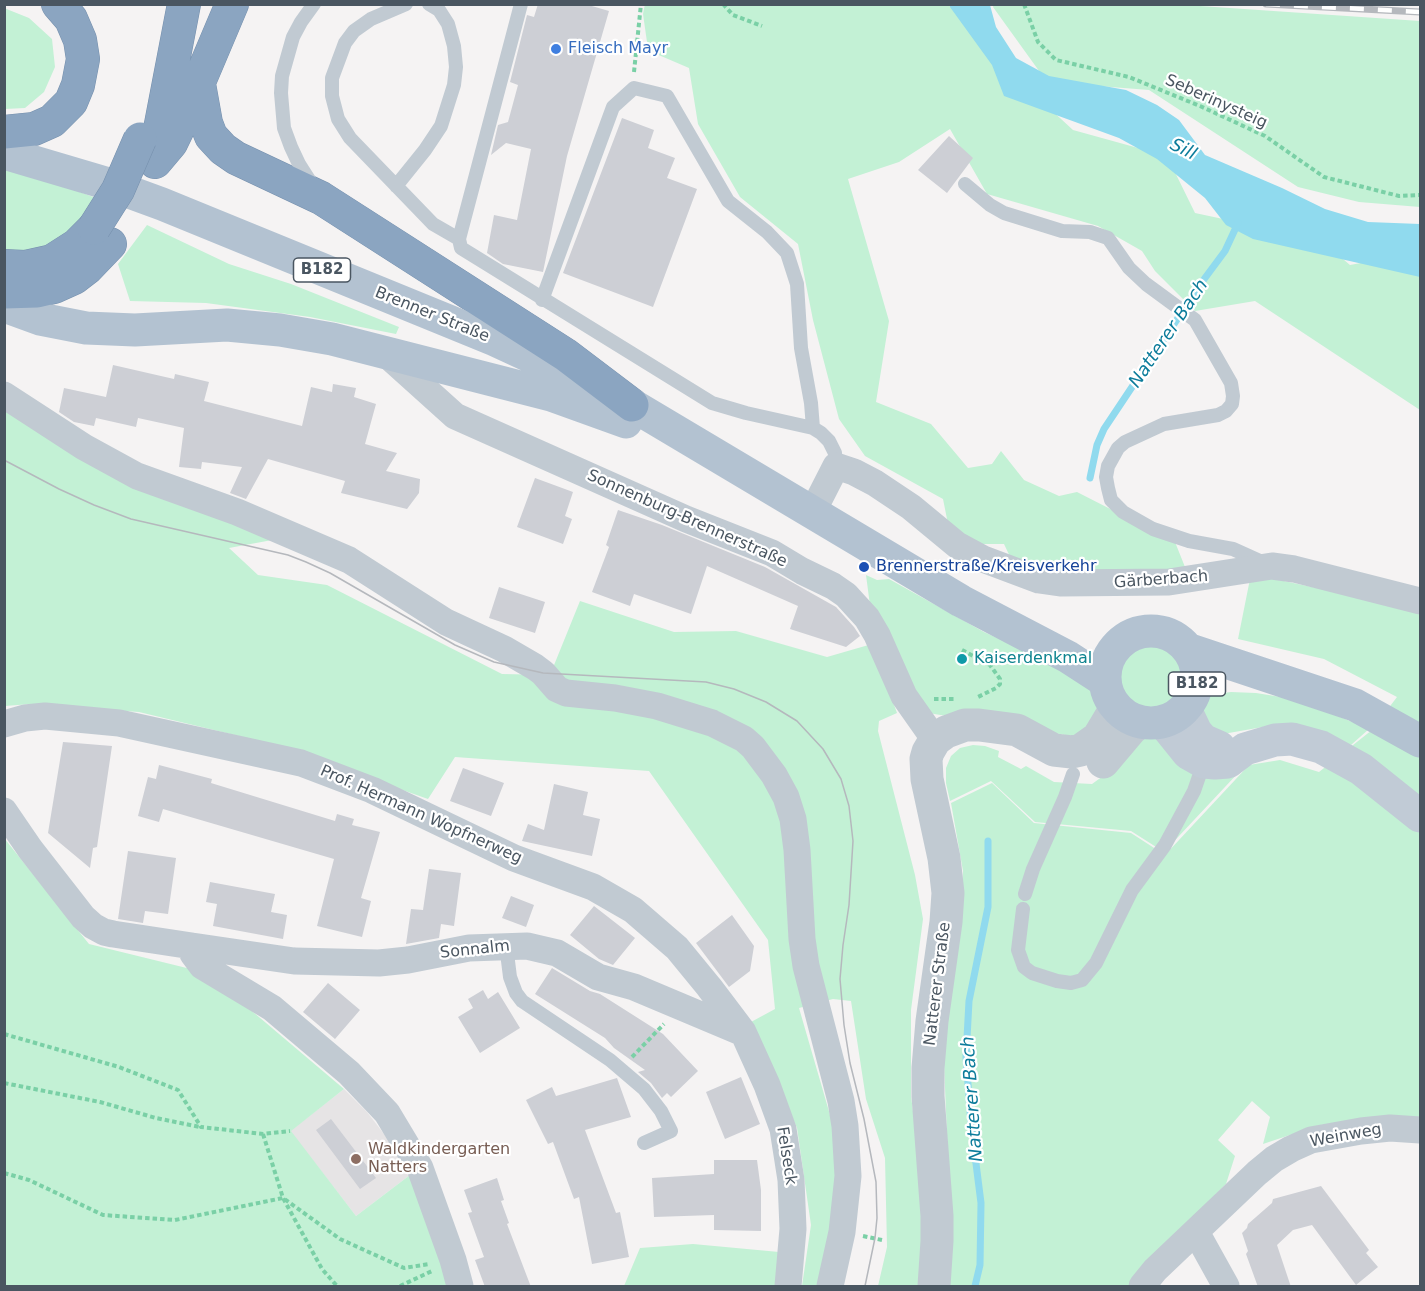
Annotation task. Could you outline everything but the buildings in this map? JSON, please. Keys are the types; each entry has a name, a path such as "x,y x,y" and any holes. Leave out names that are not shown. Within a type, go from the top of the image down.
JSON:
{"highway":[{"path":"4,132 34,129 52,121 71,102 78,86 83,59 80,40 71,19 58,4"},
{"path":"155,145 167,4"},
{"path":"4,266 25,267 52,261 77,245 102,236 139,198 155,145 184,4"},
{"path":"155,145 199,84 232,4"},
{"path":"199,84 206,123 211,136 223,149 236,158 321,198 566,355 632,405"},
{"path":"4,292 37,291 54,287 74,278 99,258 102,236"}],"main road":[{"name":"Brenner Straße","path":"4,153 102,182 162,204 495,340 632,405 961,601 1026,634 1151,704"},
{"name":"Brenner Straße","path":"4,306 40,319 86,328 135,330 227,325 280,330 332,339 551,395 712,453"},
{"name":"B182","path":"1114,649 1124,639 1137,632 1152,630 1167,633 1180,640 1190,651 1198,673 1151,704"},
{"name":"Brenner Straße","path":"1026,634 1080,646 1114,649"},
{"path":"1114,649 1105,669 1151,704 1196,732 1203,740 1218,747 1245,749"},
{"name":"B182","path":"1190,651 1280,682 1326,694 1354,705 1420,741"},
{"name":"B182","path":"1151,704 1233,681 1280,682"},
{"path":"1151,704 1188,753 1204,762 1228,762 1245,749 1275,740 1292,739 1321,747 1361,769 1420,816"}],"street":[{"name":"Sonnenburg-Brennerstraße","path":"386,353 455,416 686,519 772,553 802,571 833,585 846,595 867,618 877,634 904,696 935,740"},
{"path":"4,395 84,447 137,476 237,512 350,560 446,622 504,649 535,667 556,689 566,693 615,698 657,706 712,723 744,739 753,747 774,775 786,797 793,819 806,966 841,1101 845,1126 848,1176 842,1232 830,1287"},
{"name":"Gärberbach","path":"836,466 876,483 911,507 957,544 983,559 1039,580 1070,583 1169,582 1272,566 1294,569 1420,600"},
{"path":"812,513 836,466"},
{"path":"979,712 1054,750 1072,752 1081,750 1151,704"},
{"path":"979,712 1010,746 1057,772 1073,774 1099,766 1151,704"},
{"path":"935,740 958,727 972,725 979,712"},
{"name":"Prof. Hermann Wopfnerweg","path":"4,724 14,720 45,716 119,723 301,763 372,790 504,854 577,880 619,901 677,948 742,1032"},
{"name":"Natterer Straße","path":"934,1287 938,1241 928,1105 928,1068 948,893 944,858 926,768 928,752 935,740"},
{"name":"Sonnalm","path":"4,811 30,849 83,917 104,932 305,962 379,963 470,948 527,946 557,953 593,975 648,992 742,1032"},
{"path":"192,946 193,954 202,966 272,1008 349,1073 387,1113 420,1168 453,1260 460,1287"},
{"name":"Felseck","path":"742,1032 775,1103 787,1145 793,1228 788,1287"},
{"name":"Weinweg","path":"1142,1287 1155,1270 1274,1159 1291,1149 1311,1140 1342,1134 1390,1128 1420,1130"},
{"path":"1196,1232 1226,1287"}],"lane":[{"path":"314,4 293,37 282,76 281,93 284,128 291,147 321,198"},
{"path":"406,4 371,19 354,31 338,57 332,78 332,96 338,119 350,138 433,224 459,239"},
{"path":"396,186 441,126 454,85 456,68 454,46 448,24 439,10 429,4"},
{"path":"521,4 459,239 460,248 712,403 813,428 830,441 835,453 836,466"},
{"path":"542,300 613,107 634,88 667,96 728,201 767,232 787,254 797,284 801,348 813,428"},
{"path":"965,184 990,206 1004,213 1062,231 1090,232 1108,238 1129,268 1146,284 1195,320 1231,383 1232,404 1218,415 1164,424 1125,442 1112,457 1108,466 1106,477 1111,500 1123,512 1152,529 1189,541 1233,549 1272,566"},
{"path":"1023,909 1018,950 1021,962 1027,970 1065,983 1077,982 1087,976 1096,963 1132,890 1166,845 1194,791 1204,762"},
{"path":"1025,894 1032,869 1073,774"},
{"path":"506,945 510,977 522,1001 621,1069 650,1096 664,1116 671,1131 644,1143"}],"path":[{"path":"634,88 634,58 641,4"},
{"path":"723,4 733,15 762,26"},
{"name":"Seberinysteig","path":"1024,4 1038,42 1056,60 1129,77 1200,106 1265,136 1324,177 1399,196 1420,195"},
{"path":"962,650 990,666 1000,679 1000,684 991,692 979,712"},
{"path":"910,705 939,698 962,699"},
{"path":"4,1034 119,1067 178,1090 201,1127"},
{"path":"621,1069 651,1037"},
{"path":"4,1083 100,1102 156,1118 201,1127 263,1134 290,1131"},
{"path":"263,1134 283,1198 322,1269 337,1287"},
{"path":"4,1173 29,1180 103,1215 175,1220 283,1198 340,1239 404,1268 453,1260"},
{"path":"400,1287 453,1260"}],"shaded area":[{"name":"Waldkindergarten Natters","path":"344,1089 367,1112 391,1143 410,1175 356,1216 290,1131"}],"green space":[{"path":"645,4 966,5 997,60 1073,130 1167,156 1195,213 1256,226 1296,219 1350,265 1393,257 1420,274 1420,410 1255,301 1195,311 1155,271 1142,251 1098,226 987,194 950,129 899,162 848,179 889,321 876,402 931,424 968,468 992,464 1001,451 1024,480 1059,496 1077,492 1175,542 1187,572 1144,575 1046,568 1012,561 1004,544 980,544 948,524 943,499 865,456 839,419 813,320 798,244 740,197 698,124 689,68 654,53 647,42 643,14"},
{"path":"994,4 1171,4 1420,21 1420,207 1359,202 1298,187 1149,90 1047,82 993,7"},
{"path":"4,8 29,18 52,39 55,67 44,92 25,108 5,109"},
{"path":"4,164 96,198 70,234 47,249 5,254"},
{"path":"147,225 229,264 291,284 399,327 396,334 310,317 206,303 130,301 118,264"},
{"path":"4,403 283,538 229,548 258,575 327,585 502,674 550,675 580,601 674,632 736,631 827,657 872,644 897,713 879,721 878,731 915,875 923,919 911,1010 911,1096 923,1188 920,1286 878,1286 887,1247 885,1158 866,1099 851,1001 833,999 799,1008 837,1139 834,1227 822,1286 802,1286 811,1225 797,1128 751,1022 775,1009 768,940 649,771 455,757 428,799 272,744 139,712 31,704 5,706"},
{"path":"1251,574 1420,610 1420,1119 1320,1125 1263,1144 1270,1117 1252,1101 1218,1140 1235,1156 1226,1184 1161,1248 1130,1286 947,1286 948,1159 943,1040 959,937 963,871 951,803 992,783 1034,823 1131,833 1165,855 1249,765 1280,760 1319,772 1372,730 1397,697 1324,659 1238,639"},
{"path":"866,575 877,580 889,579 984,632 1076,673 1097,691 1100,702 1099,713 1078,737 928,713 871,613"},
{"path":"1153,641 1166,644 1178,651 1185,663 1188,676 1185,689 1178,701 1166,708 1153,711 1140,708 1128,701 1121,689 1118,676 1121,663 1128,651 1140,644"},
{"path":"1231,692 1281,697 1319,708 1369,729 1351,745 1280,724 1223,734 1215,732 1201,711 1203,704 1208,697"},
{"path":"1146,738 1154,738 1240,771 1164,852 1131,831 1035,822 991,781 950,801 946,783 946,768 951,756 960,748 973,745 985,746 999,751 998,757 1021,769 1026,766 1054,782 1092,784 1110,771 1131,744"},
{"path":"4,838 89,944 207,973 344,1089 291,1131 356,1216 410,1175 450,1286 5,1286"},
{"path":"693,1244 779,1252 775,1286 624,1286 640,1248"}],"water":[{"name":"Sill","path":"950,5 990,5 996,27 1016,58 1049,76 1126,90 1157,105 1179,120 1205,155 1325,209 1368,222 1420,224 1420,277 1253,239 1226,225 1205,198 1157,159 1119,138 1004,96 992,65"}],"waterway":[{"name":"Natterer Bach","path":"1090,478 1097,445 1104,429 1225,251 1238,223"},
{"name":"Natterer Bach","path":"975,1286 980,1265 981,1203 971,1124 966,1057 969,1001 988,907 988,841"}],"tram line":[{"path":"4,460 59,489 131,519 288,555 306,562 330,573 455,645 494,662 543,673 706,682 734,689 766,702 797,721 823,749 841,779 849,806 853,841 849,905 840,979 850,1063 876,1182 875,1238 865,1286"}],"railway":[{"path":"1266,4 1420,12"}],"place":[{"name":"Fleisch Mayr","path":"556,49"},
{"name":"Brennerstraße/Kreisverkehr","path":"864,567"},
{"name":"Kaiserdenkmal","path":"962,659"},
{"name":"Waldkindergarten Natters","path":"356,1159"}]}
